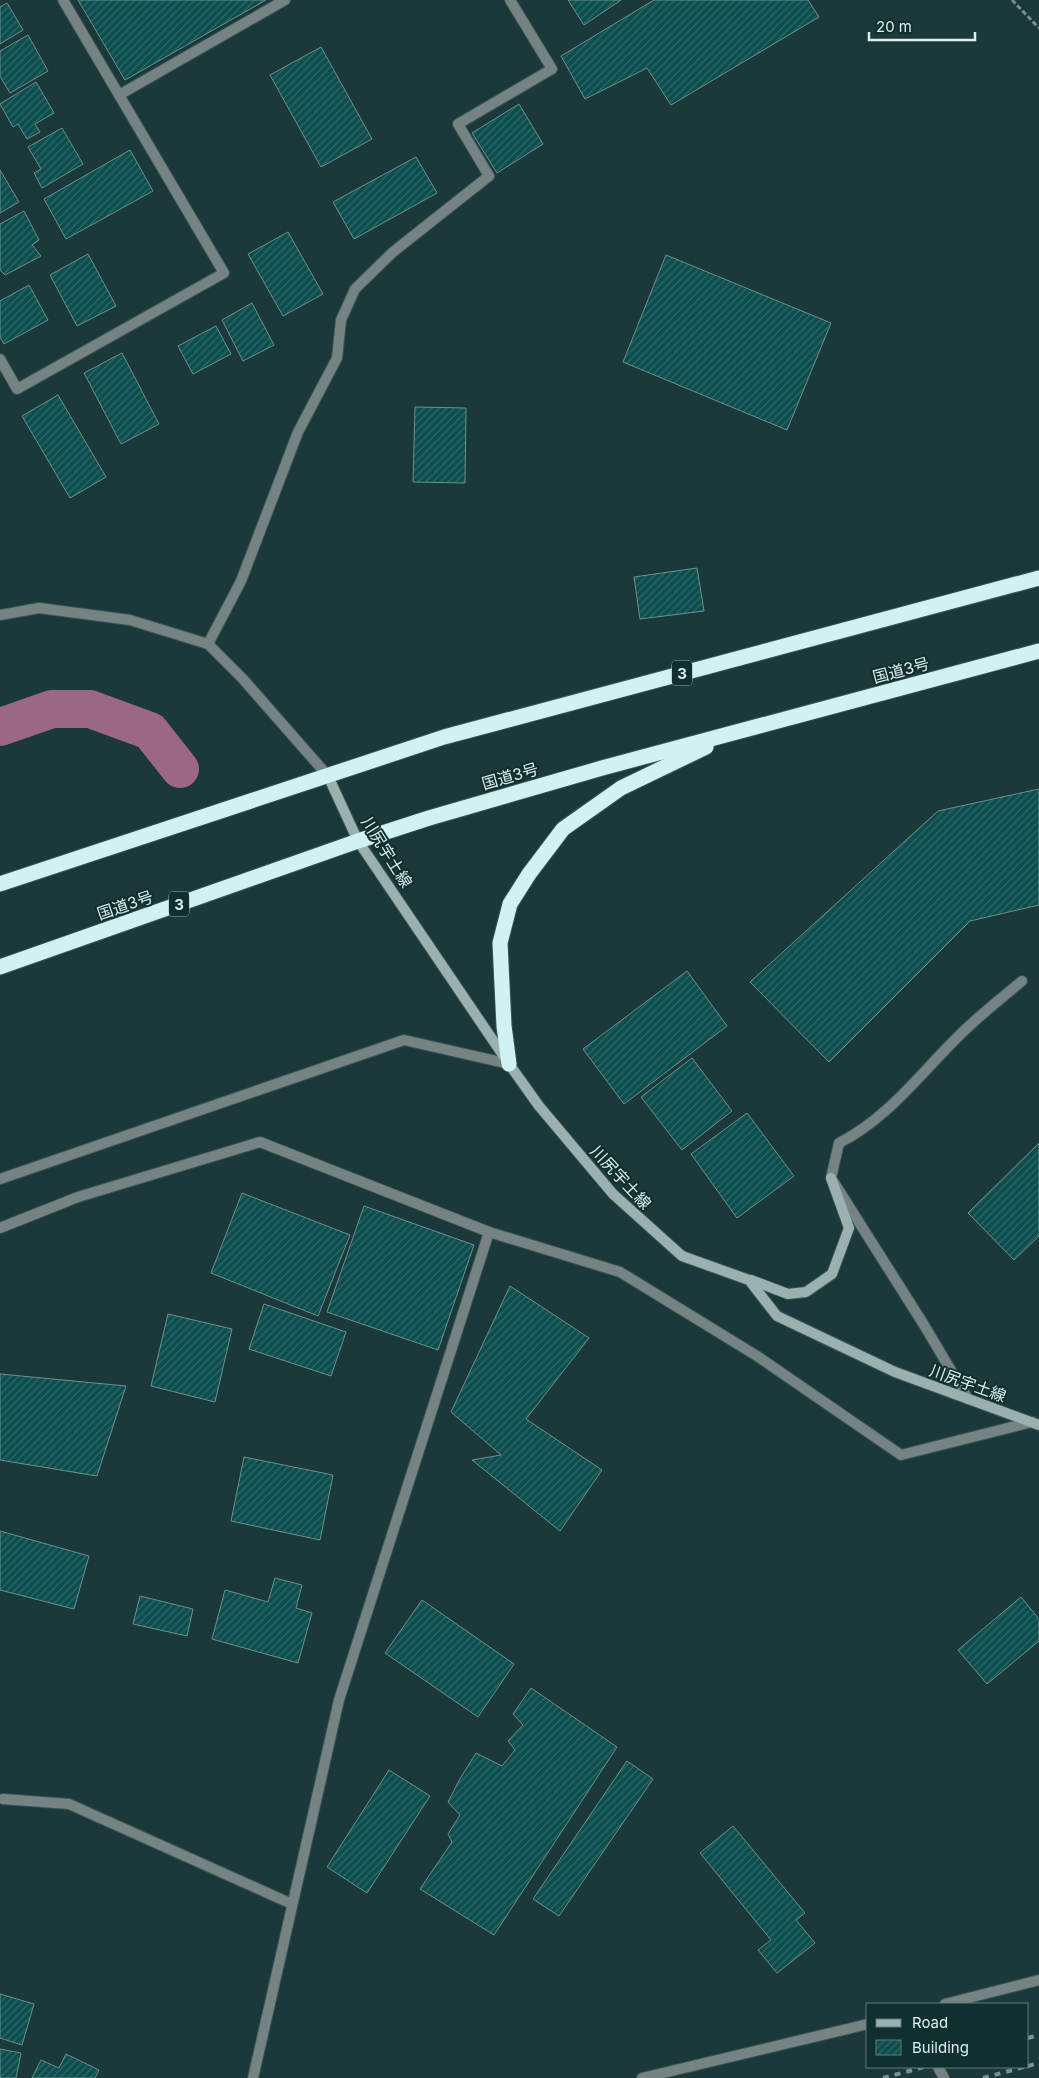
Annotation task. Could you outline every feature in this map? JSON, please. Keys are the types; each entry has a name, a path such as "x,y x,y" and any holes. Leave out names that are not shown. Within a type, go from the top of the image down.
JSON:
{"highway":[{"name":"3","path":"0,884 444,737 1039,578"},
{"name":"国道3号","path":"0,967 358,840 602,768 1039,651"},
{"path":"509,1064 504,1026 500,943 510,904 529,874 563,829 621,788 739,732"}],"main road":[{"name":"川尻宇土線","path":"328,776 358,840 509,1064 539,1106 613,1194 682,1256 749,1280 777,1316 895,1372 1036,1423"},
{"path":"749,1280 788,1294 806,1292 832,1274 849,1228 831,1178"}],"street":[{"path":"0,359 17,389 224,273 63,0"},
{"path":"119,95 285,0"},
{"path":"208,644 241,581 298,432 337,358 341,320 354,289 393,252 489,176 458,124 552,69 510,0"},
{"path":"0,615 39,608 121,619 208,644 242,678 328,776"},
{"path":"968,1399 924,1325 831,1178 840,1143 860,1132 921,1077 966,1029 1022,981"},
{"path":"0,1179 404,1040 509,1064"},
{"path":"0,1228 78,1197 260,1142 489,1232 620,1272 757,1356 901,1455 1036,1423"},
{"path":"253,2078 339,1700 489,1232"},
{"path":"3,1799 69,1804 292,1904"},
{"path":"949,2003 1039,1980"},
{"path":"642,2078 866,2024"}],"path":[{"path":"1012,0 1039,28"}],"building":[{"path":"78,0 266,0 125,80"},
{"path":"568,0 621,0 584,25"},
{"path":"654,0 808,0 819,17 671,105 647,68 585,99 561,56"},
{"path":"7,3 23,30 0,44 0,7"},
{"path":"28,35 48,71 10,93 0,76 0,51"},
{"path":"321,47 372,139 321,167 270,75"},
{"path":"36,82 54,113 35,124 40,132 27,139 18,124 13,127 0,104"},
{"path":"519,104 543,144 497,173 472,133"},
{"path":"62,128 83,164 42,188 34,173 41,169 28,147"},
{"path":"130,150 153,191 66,239 44,199"},
{"path":"416,157 437,193 354,239 333,202"},
{"path":"0,170 19,202 0,213"},
{"path":"24,211 39,240 32,245 41,256 5,275 0,270 0,224"},
{"path":"288,232 323,294 283,316 248,254"},
{"path":"88,254 116,306 77,326 50,275"},
{"path":"666,255 831,323 787,430 623,362"},
{"path":"29,285 48,320 4,344 0,337 0,301"},
{"path":"252,303 274,345 243,361 222,320"},
{"path":"216,326 231,354 193,374 178,346"},
{"path":"122,353 159,424 121,444 84,373"},
{"path":"58,395 106,477 70,498 22,416"},
{"path":"415,407 466,408 465,483 413,482"},
{"path":"697,568 704,611 640,619 634,577"},
{"path":"1039,789 1039,905 970,921 829,1062 750,982 938,811"},
{"path":"687,971 727,1026 624,1104 583,1049"},
{"path":"692,1058 732,1111 682,1150 641,1097"},
{"path":"747,1113 794,1176 737,1218 691,1154"},
{"path":"1039,1143 1039,1236 1014,1260 968,1213"},
{"path":"242,1193 350,1235 318,1316 211,1273"},
{"path":"364,1206 474,1245 438,1350 327,1312"},
{"path":"510,1286 589,1338 526,1419 602,1470 560,1531 472,1460 501,1455 451,1412"},
{"path":"264,1304 346,1332 331,1376 249,1349"},
{"path":"168,1314 232,1329 215,1402 151,1386"},
{"path":"0,1374 126,1386 97,1476 0,1460"},
{"path":"244,1457 333,1475 320,1540 231,1521"},
{"path":"0,1531 89,1556 74,1609 0,1590"},
{"path":"275,1578 302,1585 296,1608 312,1613 298,1663 212,1639 225,1590 268,1602"},
{"path":"140,1596 193,1609 187,1636 133,1624"},
{"path":"1021,1597 1039,1619 1039,1641 987,1684 958,1650"},
{"path":"422,1600 514,1664 478,1717 385,1653"},
{"path":"531,1688 617,1747 494,1935 420,1889 452,1842 448,1834 460,1815 448,1802 461,1777 476,1753 502,1766 515,1750 508,1741 523,1725 513,1714"},
{"path":"627,1761 653,1779 559,1916 533,1899"},
{"path":"389,1770 430,1796 367,1893 327,1867"},
{"path":"733,1826 805,1913 796,1920 815,1943 777,1973 758,1950 771,1940 700,1853"},
{"path":"0,1994 34,2004 22,2045 0,2038"},
{"path":"0,2049 21,2053 16,2078 0,2078"},
{"path":"66,2054 99,2070 95,2078 32,2078 41,2060 59,2068"}],"waterway":[{"path":"0,727 52,709 90,709 150,731 180,769"}],"railway":[{"path":"1029,2038 1039,2035"},
{"path":"1029,2066 1039,2063"},
{"path":"883,2078 920,2068"},
{"path":"983,2078 1020,2068"}]}
